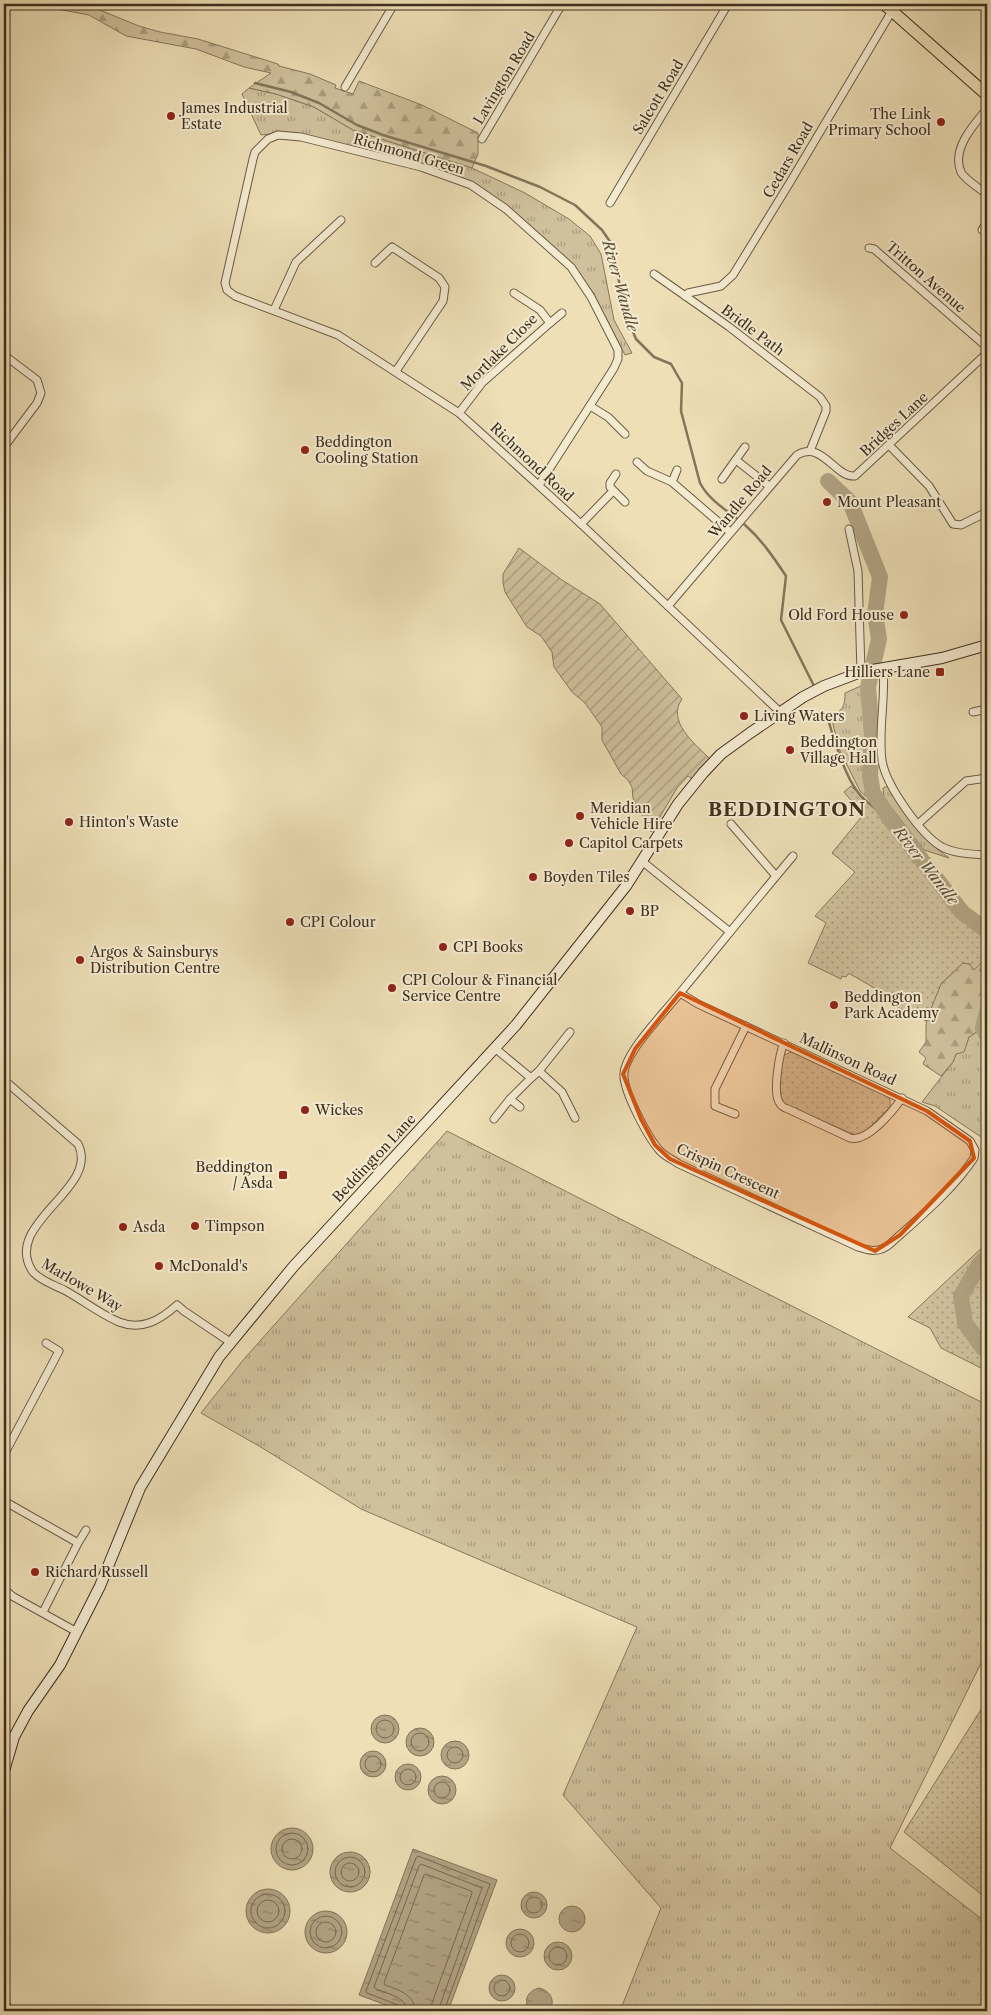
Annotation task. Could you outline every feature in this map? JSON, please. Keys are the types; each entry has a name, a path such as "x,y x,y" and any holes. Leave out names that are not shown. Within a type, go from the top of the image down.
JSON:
{"highway":[{"path":"888,7 986,92"}],"main road":[{"name":"Beddington Lane","path":"4,1771 14,1737 28,1712 60,1665 100,1586 140,1488 219,1357 299,1260 496,1049 602,917 643,862 678,804 707,769 730,747 780,712 824,686 861,672 950,656 987,645"},
{"path":"4,2002 6,2011"}],"street":[{"path":"345,87 394,4"},
{"name":"Lavington Road","path":"482,139 562,4"},
{"name":"Salcott Road","path":"610,203 728,4"},
{"name":"Cedars Road","path":"685,296 688,293 721,286 733,275 789,184 888,7"},
{"path":"987,108 970,129 958,156 961,173 987,195"},
{"name":"Richmond Green","path":"227,290 225,283 253,159 256,152 268,139 278,135 301,137 435,172 471,185 493,200 566,263 585,286 619,353 616,363 540,485"},
{"path":"274,310 296,262 341,220"},
{"path":"982,230 987,222"},
{"path":"375,263 392,247 439,278 445,288 443,301 396,371"},
{"name":"Tritton Avenue","path":"869,248 874,249 987,347"},
{"name":"Bridle Path","path":"654,274 820,397 826,406 826,415 810,451"},
{"name":"Richmond Road","path":"227,290 235,296 338,335 459,413 540,485 780,712"},
{"name":"Mortlake Close","path":"459,413 482,383 550,323 540,310 514,293"},
{"path":"550,323 562,313"},
{"name":"Bridges Lane","path":"810,451 819,454 853,477 857,475 987,353"},
{"path":"4,355 37,380 41,392 37,403 4,447"},
{"path":"590,406 608,417 625,434"},
{"path":"889,445 929,486 953,524 961,525 987,512"},
{"path":"722,479 745,447"},
{"name":"Wandle Road","path":"668,606 797,455 810,451"},
{"path":"736,460 770,486"},
{"path":"637,462 647,471 672,482 732,530"},
{"path":"672,482 677,470"},
{"path":"616,474 610,483 610,487 625,502"},
{"path":"581,524 613,490"},
{"path":"849,529 858,571 861,672"},
{"path":"883,668 882,761 895,790 928,835 942,846 960,853 987,855"},
{"path":"973,712 987,709"},
{"path":"919,823 966,782 987,778"},
{"path":"731,824 776,876"},
{"name":"Crispin Crescent","path":"793,856 634,1049 628,1059 623,1074 628,1093 656,1145 670,1159 858,1246 875,1251 886,1248 900,1235 952,1185 974,1158"},
{"path":"643,862 730,932"},
{"name":"Mallinson Road","path":"680,993 698,1004 927,1111 967,1138 975,1150 974,1158"},
{"path":"735,1114 715,1106 715,1089 746,1026"},
{"path":"494,1118 510,1099 539,1072 570,1032"},
{"name":"Mallinson Road","path":"784,1043 778,1060 777,1098 780,1105 788,1110 850,1138 857,1139 866,1135 892,1111 902,1098"},
{"path":"496,1049 531,1078"},
{"path":"539,1072 562,1092 575,1118"},
{"name":"Marlowe Way","path":"4,1080 78,1144 81,1151 82,1162 75,1175 24,1233 22,1256 34,1274 101,1313 126,1325 153,1323 177,1305 230,1342"},
{"path":"510,1099 520,1107"},
{"path":"4,1455 59,1351 46,1343"},
{"path":"4,1501 78,1543"},
{"path":"43,1612 86,1530"},
{"path":"4,1589 12,1596 77,1632"}],"highlighted area":[{"path":"680,993 927,1111 970,1141 974,1158 900,1235 875,1251 670,1159 655,1145 641,1119 623,1074 635,1049"}],"green space":[{"path":"31,4 85,4 139,26 198,39 278,64 279,66 310,74 336,85 335,88 353,94 359,81 422,105 478,133 478,154 472,168 353,130 314,107 276,94 249,88 271,73 244,67 196,49 126,36 89,15"},
{"path":"249,88 276,94 314,107 353,130 472,168 525,193 569,219 590,236 601,254 614,320 632,353 625,355 592,291 575,269 498,201 425,167 286,132 261,135 242,94"},
{"path":"519,548 562,580 600,604 682,699 678,707 680,724 690,739 710,759 693,779 688,776 677,788 651,832 633,798 632,787 621,774 602,740 602,727 585,703 572,692 554,667 552,652 541,636 527,627 505,592 503,574"},
{"path":"863,685 869,745 866,788 875,805 860,791 839,749 831,716 842,707 845,693"},
{"path":"851,786 875,809 890,819 962,912 987,931 986,948 981,963 973,970 970,964 963,963 941,984 926,1021 895,1006 897,1001 850,974 846,977 842,976 841,979 808,963 826,923 815,916 855,872 832,853 863,815 844,792"},
{"path":"888,786 914,826 930,843 949,858 924,850 884,798 883,788"},
{"path":"987,952 987,1035 978,1031 969,1037 964,1052 956,1054 953,1062 941,1076 923,1064 926,1058 919,1052 926,1042 928,1014 941,984 963,963 971,964 976,968"},
{"path":"978,1031 987,1035 987,1141 935,1106 922,1102 953,1062 956,1054 964,1051 969,1037"},
{"path":"792,1052 887,1096 890,1100 890,1107 864,1133 855,1135 786,1105 781,1096 780,1073 784,1055"},
{"path":"447,1131 987,1405 987,1651 890,1848 987,1923 987,2011 620,2011 661,1908 563,1795 637,1627 361,1509 259,1446 201,1413 244,1359"},
{"path":"987,1243 987,1371 941,1348 930,1328 908,1317"},
{"path":"987,1700 987,1899 904,1832"}],"water":[{"path":"385,1715 395,1719 399,1729 395,1739 385,1743 375,1739 371,1729 375,1719"},
{"path":"420,1728 430,1732 434,1742 430,1752 420,1756 410,1752 406,1742 410,1732"},
{"path":"455,1741 465,1745 469,1755 465,1765 455,1769 445,1765 441,1755 445,1745"},
{"path":"373,1751 382,1755 386,1764 382,1773 373,1777 364,1773 360,1764 364,1755"},
{"path":"408,1764 417,1768 421,1777 417,1786 408,1790 399,1786 395,1777 399,1768"},
{"path":"442,1776 452,1780 456,1790 452,1800 442,1804 432,1800 428,1790 432,1780"},
{"path":"288,1828 296,1828 307,1834 313,1849 307,1864 296,1870 288,1870 277,1864 271,1853 271,1845 277,1834"},
{"path":"413,1849 497,1880 448,2011 402,2011 359,1995"},
{"path":"354,1852 361,1855 367,1861 370,1872 369,1880 361,1889 354,1892 346,1892 339,1889 331,1880 330,1868 333,1861 342,1853"},
{"path":"272,1889 284,1895 289,1902 289,1920 284,1927 277,1932 264,1933 256,1930 249,1923 246,1907 249,1899 256,1892"},
{"path":"534,1892 543,1896 547,1905 543,1914 534,1918 525,1914 521,1905 525,1896"},
{"path":"572,1906 581,1910 585,1919 581,1928 572,1932 563,1928 559,1919 563,1910"},
{"path":"330,1911 338,1914 344,1920 347,1932 344,1944 338,1950 322,1953 314,1950 308,1944 305,1928 308,1920 314,1914"},
{"path":"520,1929 530,1933 534,1943 530,1953 520,1957 510,1953 506,1943 510,1933"},
{"path":"558,1942 568,1946 572,1956 568,1966 558,1970 548,1966 544,1956 548,1946"},
{"path":"502,1975 511,1979 515,1988 511,1997 502,2001 493,1997 489,1988 493,1979"},
{"path":"539,1988 547,1991 551,1997 552,2004 549,2011 530,2011 528,2007 527,1997 532,1991"}],"waterway":[{"name":"River Wandle","path":"255,83 291,92 319,103 357,125 383,135 486,166 540,187 575,205 602,230 611,243 626,315 636,339 654,357 671,364 682,383 681,411 700,483 709,496 757,537 786,576 781,620 814,686"},
{"name":"River Wandle","path":"828,481 850,502 880,577 875,614 879,639 868,687 872,735 870,776 873,793 890,819 962,912 987,931"},
{"name":"River Wandle","path":"828,719 840,756 852,784 864,799 890,819"},
{"name":"River Wandle","path":"987,1012 983,1028 987,1035"},
{"name":"River Wandle","path":"987,1257 979,1265 961,1296 965,1323 983,1348 987,1350"}],"place":[{"name":"James Industrial Estate","path":"171,116"},
{"name":"The Link Primary School","path":"941,122"},
{"name":"Beddington Cooling Station","path":"305,450"},
{"name":"Mount Pleasant","path":"827,502"},
{"name":"Old Ford House","path":"904,615"},
{"name":"Hilliers Lane","path":"940,672"},
{"name":"Living Waters","path":"744,716"},
{"name":"Beddington Village Hall","path":"790,750"},
{"name":"Meridian Vehicle Hire","path":"580,816"},
{"name":"Hinton's Waste","path":"69,822"},
{"name":"Capitol Carpets","path":"569,843"},
{"name":"Boyden Tiles","path":"533,877"},
{"name":"BP","path":"630,911"},
{"name":"CPI Colour","path":"290,922"},
{"name":"CPI Books","path":"443,947"},
{"name":"Argos & Sainsburys Distribution Centre","path":"80,960"},
{"name":"CPI Colour & Financial Service Centre","path":"392,988"},
{"name":"Beddington Park Academy","path":"834,1005"},
{"name":"Wickes","path":"305,1110"},
{"name":"Beddington / Asda","path":"283,1175"},
{"name":"Timpson","path":"195,1226"},
{"name":"Asda","path":"123,1227"},
{"name":"McDonald's","path":"159,1266"},
{"name":"Richard Russell","path":"35,1572"}],"district":[{"name":"BEDDINGTON","path":"787,809"}]}
